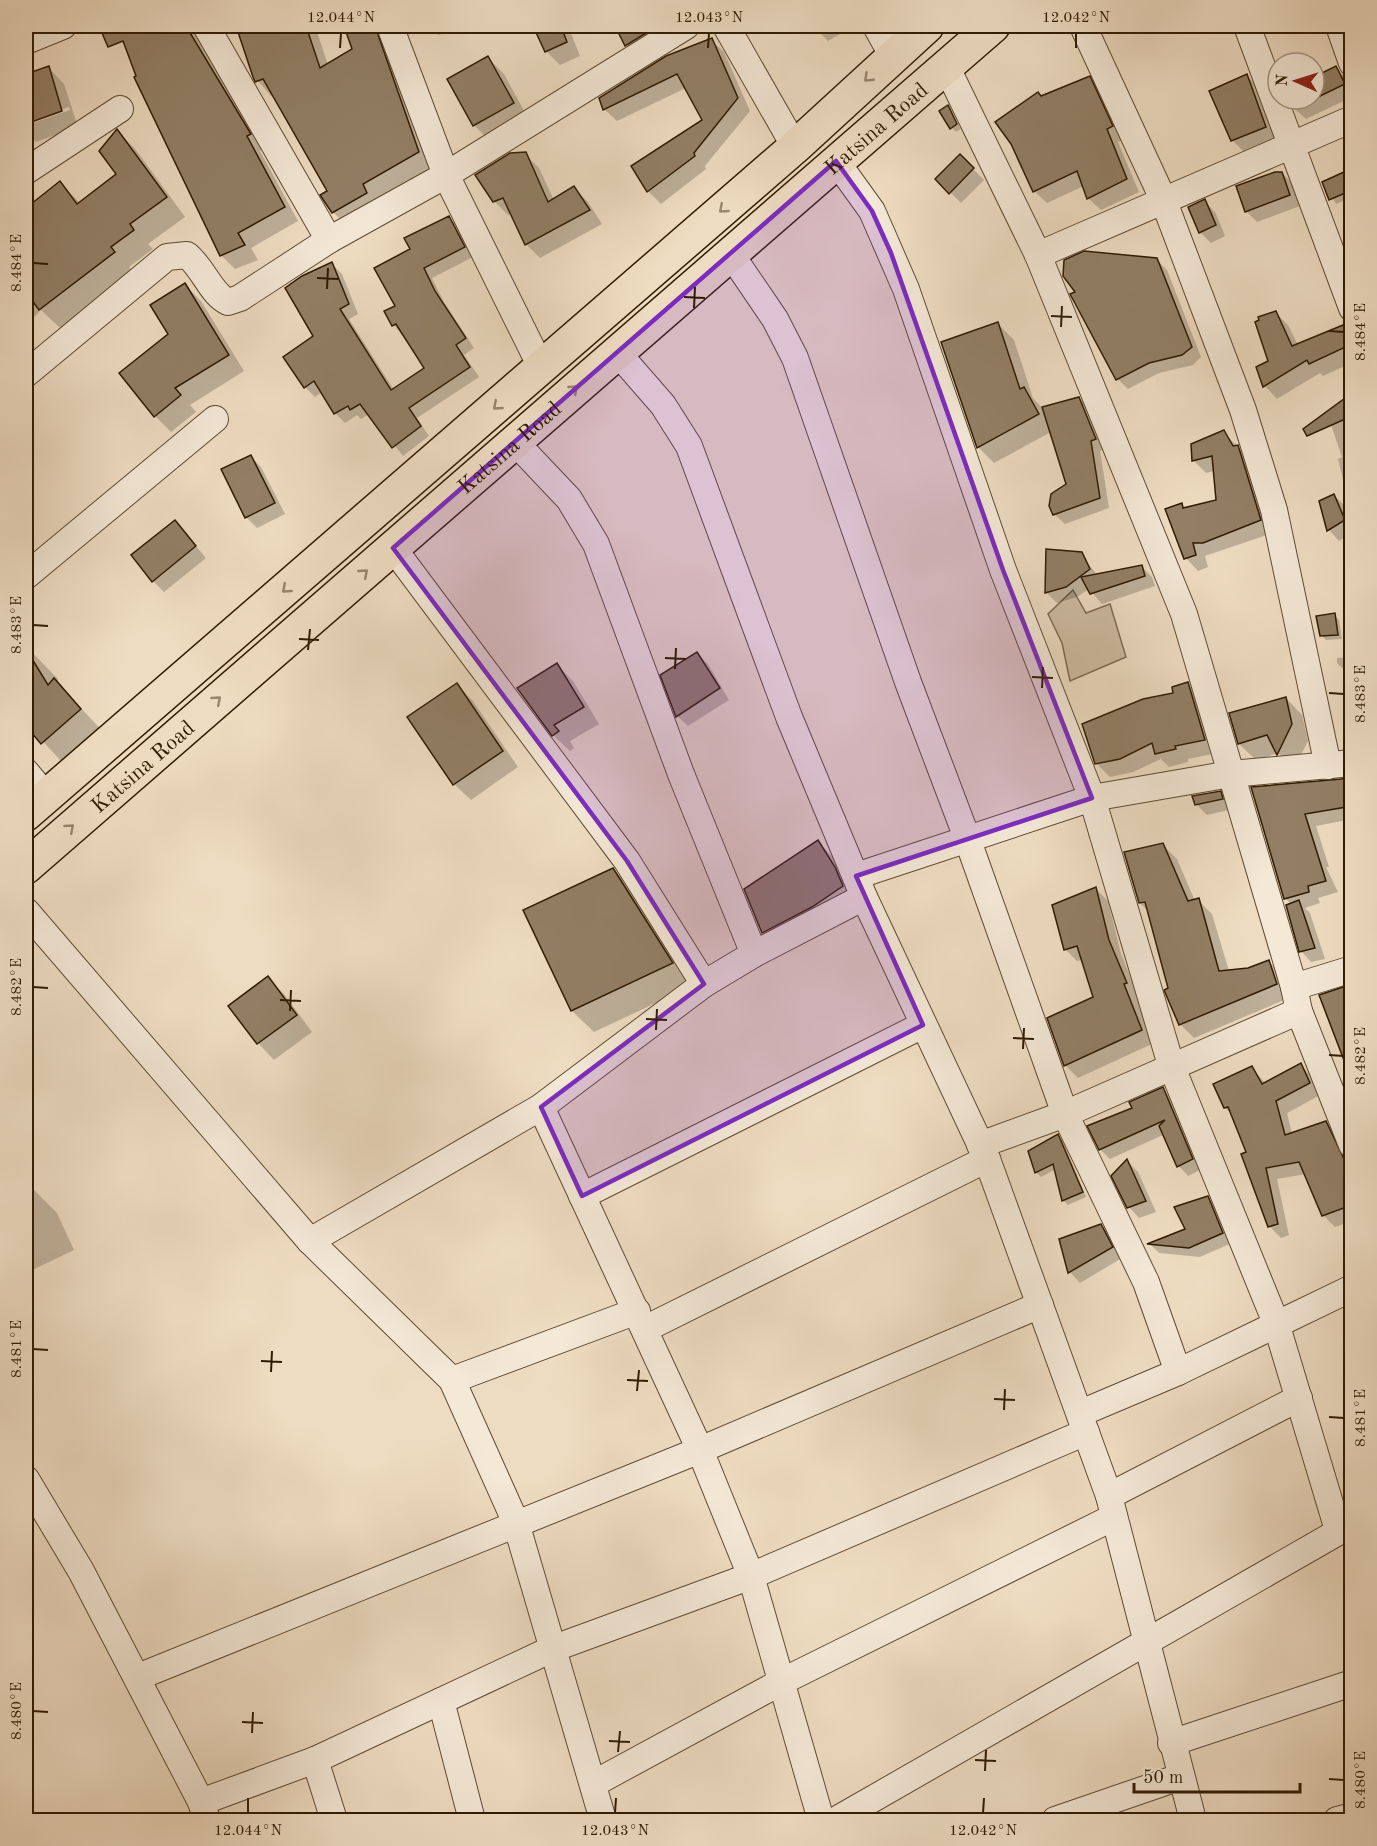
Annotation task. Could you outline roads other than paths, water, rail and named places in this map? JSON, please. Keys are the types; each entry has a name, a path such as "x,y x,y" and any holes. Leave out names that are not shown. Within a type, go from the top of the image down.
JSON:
{"highway":[{"name":"Katsina Road","path":"32,794 541,367 795,147 892,55 927,26"},
{"name":"Katsina Road","path":"26,867 616,351 993,26"}],"street":[{"path":"26,41 63,26"},
{"path":"206,26 329,240"},
{"path":"390,26 446,175 541,367"},
{"path":"26,374 167,257 187,255 200,266 219,297 228,302 240,298 329,240 446,175 686,26"},
{"path":"726,26 795,147"},
{"path":"876,26 892,55"},
{"path":"310,1241 541,1107 704,984 860,887 967,838 1092,798 1231,774 1340,765 1274,510 1243,410 1162,199 1083,26"},
{"path":"1247,26 1352,308"},
{"path":"1339,26 1352,63"},
{"path":"946,66 1038,255 1184,614 1297,999 1352,1145"},
{"path":"26,171 120,109"},
{"path":"1038,255 1162,199 1352,119"},
{"path":"836,161 872,211 891,252 999,559 1092,798 1171,1065 1276,1323 1299,1398 1345,1527 836,1821"},
{"path":"730,253 775,319 795,358 908,682 967,838 1065,1114 1146,1282 1178,1372"},
{"path":"616,351 663,405 690,447 789,717 860,887 984,1152 1112,1507 1192,1821"},
{"path":"26,576 215,419"},
{"path":"514,441 569,499 596,544 681,774 754,954"},
{"path":"393,548 627,861 704,984"},
{"path":"26,912 310,1241 452,1380 516,1523 603,1821"},
{"path":"452,1380 641,1320 984,1152 1171,1065 1352,969"},
{"path":"582,1196 923,1024"},
{"path":"541,1107 700,1450 751,1576 821,1821"},
{"path":"26,1479 81,1570 138,1677 204,1811 552,1649 751,1576 1083,1423 1178,1372 1352,1288"},
{"path":"138,1677 700,1450 1040,1305"},
{"path":"593,1785 781,1682 1112,1507 1299,1398"},
{"path":"1171,1743 1352,1683"},
{"path":"441,1701 472,1821"},
{"path":"315,1760 334,1821"},
{"path":"1055,1821 1180,1776"},
{"path":"1336,1821 1352,1816"}]}
